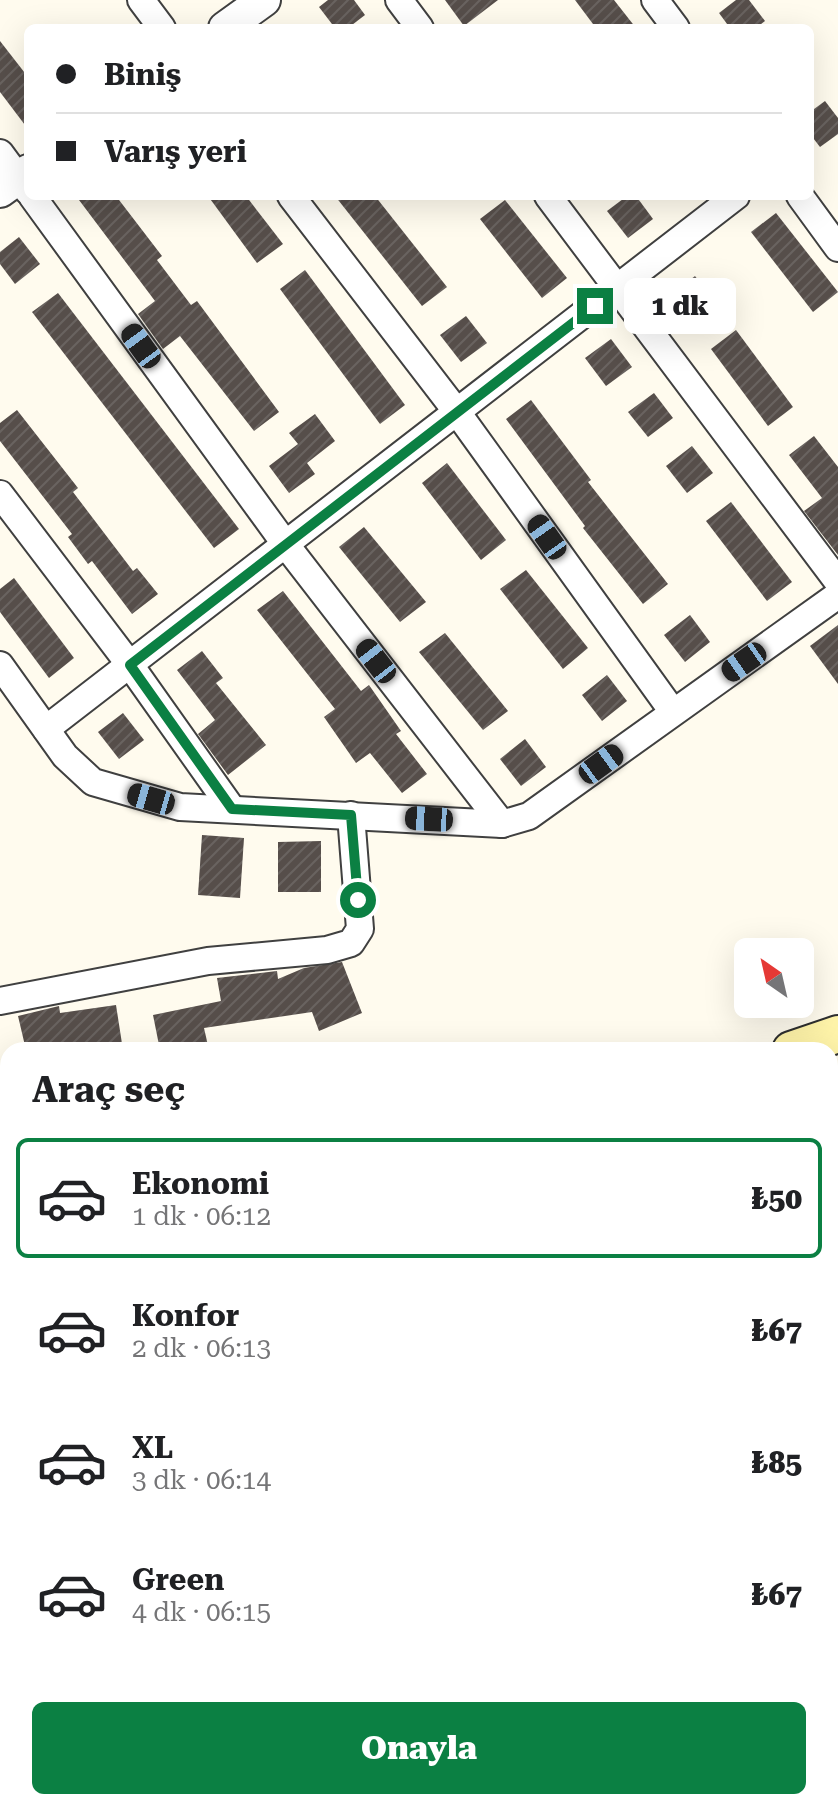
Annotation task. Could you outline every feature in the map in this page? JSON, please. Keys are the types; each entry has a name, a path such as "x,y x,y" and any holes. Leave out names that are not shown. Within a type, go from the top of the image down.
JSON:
{"main road":[{"path":"814,1042 838,1034"}],"street":[{"path":"141,0 159,24"},
{"path":"231,24 264,0"},
{"path":"399,0 417,24"},
{"path":"33,200 286,545 502,824"},
{"path":"294,200 457,412 673,712"},
{"path":"551,200 838,582"},
{"path":"46,729 731,200"},
{"path":"803,200 838,248"},
{"path":"0,494 130,665 232,809"},
{"path":"3,680 65,756 93,782 180,807 502,824 529,816 838,595"},
{"path":"0,1001 208,961 327,950 351,943 360,929 351,815"}],"building":[{"path":"328,0 354,0 365,15 353,24 332,24 319,7"},
{"path":"445,0 498,0 467,24 463,24"},
{"path":"575,0 614,0 633,24 593,24"},
{"path":"736,0 749,0 765,21 761,24 727,24 719,13"},
{"path":"0,41 24,72 24,124 0,92"},
{"path":"825,101 838,118 838,134 820,147 814,139 814,109"},
{"path":"79,200 119,200 162,256 157,260 191,305 197,301 279,412 254,431 180,336 163,349 138,314 155,301"},
{"path":"211,200 249,200 283,244 257,263"},
{"path":"338,200 378,200 447,287 422,306"},
{"path":"505,200 567,278 542,298 480,219"},
{"path":"622,200 639,200 653,219 628,238 607,211"},
{"path":"776,213 838,292 813,312 751,232"},
{"path":"19,237 40,264 15,284 0,264 0,252"},
{"path":"305,270 405,405 380,424 280,289"},
{"path":"695,276 716,304 691,323 670,296"},
{"path":"58,293 239,529 214,548 32,312"},
{"path":"466,316 487,343 461,362 440,335"},
{"path":"736,330 793,407 768,426 711,349"},
{"path":"611,339 632,367 606,386 585,358"},
{"path":"654,393 673,418 648,437 628,412"},
{"path":"531,400 591,480 588,482 668,584 643,604 583,528 585,526 506,419"},
{"path":"17,410 78,488 73,492 133,571 137,568 158,594 132,614 92,561 88,564 68,537 72,534 0,441 0,423"},
{"path":"315,414 335,441 307,463 315,474 289,493 269,466 298,444 289,433"},
{"path":"814,436 838,467 838,555 804,511 822,498 789,455"},
{"path":"692,446 713,473 687,493 666,466"},
{"path":"447,463 506,540 481,560 422,483"},
{"path":"731,502 792,582 767,601 706,521"},
{"path":"364,527 426,602 400,622 339,547"},
{"path":"526,570 588,648 563,669 500,589"},
{"path":"14,578 74,658 49,678 0,612 0,589"},
{"path":"283,591 361,691 369,685 401,731 396,734 427,774 402,793 370,753 356,763 324,717 335,709 257,610"},
{"path":"690,615 710,642 685,662 664,635"},
{"path":"838,625 838,684 810,646"},
{"path":"445,633 508,711 483,730 419,652"},
{"path":"202,651 223,678 216,683 266,745 228,775 198,734 215,720 177,670"},
{"path":"607,675 627,701 602,721 582,695"},
{"path":"123,713 144,740 119,759 98,732"},
{"path":"525,739 546,767 521,786 500,759"},
{"path":"202,835 244,838 240,898 198,895"},
{"path":"321,841 321,892 278,892 278,842"},
{"path":"342,962 362,1013 319,1031 312,1012 204,1028 207,1042 158,1042 153,1015 221,1001 217,978 277,971 278,979 304,968"},
{"path":"116,1005 122,1042 24,1042 18,1016 59,1006 60,1013"}],"route":[{"path":"358,900 351,815 232,809 130,665 595,306"}]}
